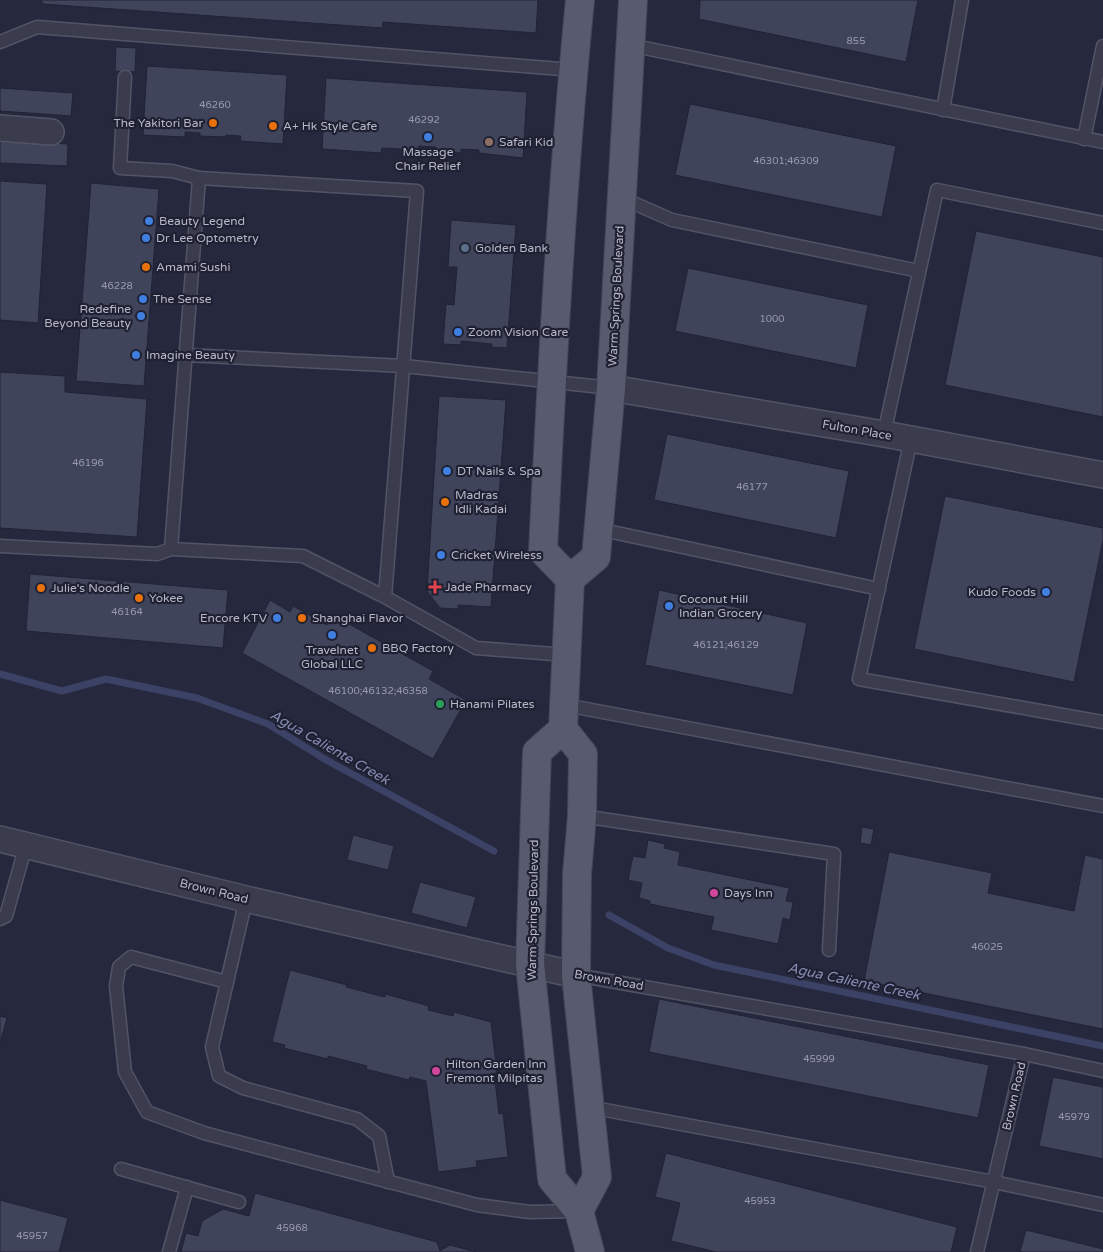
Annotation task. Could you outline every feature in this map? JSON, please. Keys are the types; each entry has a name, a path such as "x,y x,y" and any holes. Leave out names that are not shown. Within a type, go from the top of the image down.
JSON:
{"main road":[{"path":"579,1211 597,1177 576,975 577,874 582,816 583,754 564,717 570,579 543,551 551,381 573,70 580,0"},
{"name":"Warm Springs Boulevard","path":"570,579 596,557 611,388 633,0"},
{"name":"Warm Springs Boulevard","path":"564,717 537,752 530,964 552,1179 579,1211 590,1252"}],"street":[{"path":"0,128 51,132"},
{"name":"Fulton Place","path":"611,388 884,434 1103,475"},
{"name":"Brown Road","path":"0,839 576,975"}],"lane":[{"path":"943,110 962,0"},
{"path":"0,42 37,27 573,70"},
{"path":"630,45 1103,142"},
{"path":"1084,138 1103,46"},
{"path":"125,77 120,168 172,171 199,178 417,191 385,597"},
{"path":"171,549 199,178"},
{"path":"884,434 937,190 1103,223"},
{"path":"622,198 672,220 919,271"},
{"path":"186,356 404,366 611,388"},
{"path":"911,439 859,679 1103,722"},
{"path":"598,529 878,589"},
{"path":"0,546 158,554 171,549 303,556 385,597 476,648 567,655"},
{"path":"564,717 1103,806"},
{"path":"582,816 834,854 830,950"},
{"path":"0,919 6,916 26,846"},
{"path":"246,898 212,1047 219,1076 243,1088 357,1119 380,1136 388,1182"},
{"path":"227,982 131,957 119,967 116,986 125,1072 147,1112 204,1133 477,1205 530,1212 579,1211"},
{"name":"Brown Road","path":"576,975 1024,1054 977,1252"},
{"path":"1024,1054 1103,1071"},
{"path":"589,1107 994,1182 1103,1205"},
{"path":"121,1169 239,1202"},
{"path":"169,1252 187,1187"}],"building":[{"path":"41,0 538,0 536,33 383,22 382,28 43,4"},
{"path":"700,0 918,0 906,62 699,19"},
{"path":"116,47 136,48 135,72 115,71"},
{"path":"147,66 287,75 283,144 240,141 241,136 200,136 200,133 185,132 185,137 143,135"},
{"path":"326,78 527,92 523,158 479,153 479,150 461,149 461,153 435,151 436,147 419,146 418,150 382,148 381,153 322,149"},
{"path":"0,88 73,93 71,116 0,111"},
{"path":"690,104 896,146 882,217 675,175"},
{"path":"0,140 68,144 67,166 0,163"},
{"path":"0,181 47,184 38,323 0,320"},
{"path":"91,183 159,189 144,386 76,381"},
{"path":"451,220 516,225 507,348 492,347 492,344 461,341 461,345 443,344 446,304 454,305 457,267 448,267"},
{"path":"976,231 1103,257 1103,417 945,385"},
{"path":"688,268 868,305 856,368 675,331"},
{"path":"0,372 65,376 65,392 147,399 137,537 0,528"},
{"path":"439,396 506,400 491,607 458,605 458,609 440,608 427,591"},
{"path":"667,434 849,471 836,538 654,500"},
{"path":"945,496 1103,528 1103,540 1074,682 914,649"},
{"path":"30,574 228,590 223,648 26,631"},
{"path":"659,590 807,623 793,695 645,665"},
{"path":"270,600 290,612 293,606 327,625 333,615 433,671 429,679 466,700 433,759 242,653"},
{"path":"862,827 874,829 871,845 860,843"},
{"path":"353,835 394,846 388,870 347,860"},
{"name":"Days Inn","path":"648,840 665,844 664,848 680,852 678,865 789,888 786,901 793,902 790,920 783,918 778,944 711,930 714,917 650,904 650,901 639,898 642,883 628,880 633,856 645,858"},
{"path":"889,852 992,873 988,893 1074,911 1085,855 1103,859 1103,1029 864,981"},
{"path":"420,882 476,897 467,928 411,913"},
{"name":"Hilton Garden Inn Fremont Milpitas","path":"290,970 347,985 346,987 385,997 385,994 429,1006 428,1010 453,1016 454,1012 491,1022 497,1073 494,1073 499,1114 503,1113 508,1157 476,1161 477,1167 438,1172 426,1081 410,1077 409,1080 366,1069 367,1066 328,1056 328,1059 284,1048 285,1045 272,1042"},
{"path":"659,999 989,1065 978,1118 649,1052"},
{"path":"0,1016 7,1018 0,1044"},
{"path":"1053,1077 1103,1087 1103,1159 1039,1146"},
{"path":"666,1153 957,1227 951,1252 716,1252 671,1241 680,1203 655,1197"},
{"path":"255,1193 437,1242 440,1251 450,1245 476,1252 181,1252 186,1233 198,1236 202,1221 223,1209 249,1216"},
{"path":"0,1200 68,1218 59,1252 0,1252"},
{"path":"1026,1230 1103,1249 1103,1252 1020,1252"}],"waterway":[{"name":"Agua Caliente Creek","path":"0,674 62,691 106,679 197,698 268,724 328,761 494,851"},
{"name":"Agua Caliente Creek","path":"609,915 668,948 714,965 1103,1046"}],"place":[{"name":"The Yakitori Bar","path":"213,123"},
{"name":"A+ Hk Style Cafe","path":"273,126"},
{"name":"Massage Chair Relief","path":"428,137"},
{"name":"Safari Kid","path":"489,142"},
{"name":"Beauty Legend","path":"149,221"},
{"name":"Dr Lee Optometry","path":"146,238"},
{"name":"Golden Bank","path":"465,248"},
{"name":"Amami Sushi","path":"146,267"},
{"name":"The Sense","path":"143,299"},
{"name":"Redefine Beyond Beauty","path":"141,316"},
{"name":"Zoom Vision Care","path":"458,332"},
{"name":"Imagine Beauty","path":"136,355"},
{"name":"DT Nails & Spa","path":"447,471"},
{"name":"Madras Idli Kadai","path":"445,502"},
{"name":"Cricket Wireless","path":"441,555"},
{"name":"Jade Pharmacy","path":"435,587"},
{"name":"Julie's Noodle","path":"41,588"},
{"name":"Kudo Foods","path":"1046,592"},
{"name":"Yokee","path":"139,598"},
{"name":"Coconut Hill Indian Grocery","path":"669,606"},
{"name":"Encore KTV","path":"277,618"},
{"name":"Shanghai Flavor","path":"302,618"},
{"name":"Travelnet Global LLC","path":"332,635"},
{"name":"BBQ Factory","path":"372,648"},
{"name":"Hanami Pilates","path":"440,704"},
{"name":"Days Inn","path":"714,893"},
{"name":"Hilton Garden Inn Fremont Milpitas","path":"436,1071"}]}
